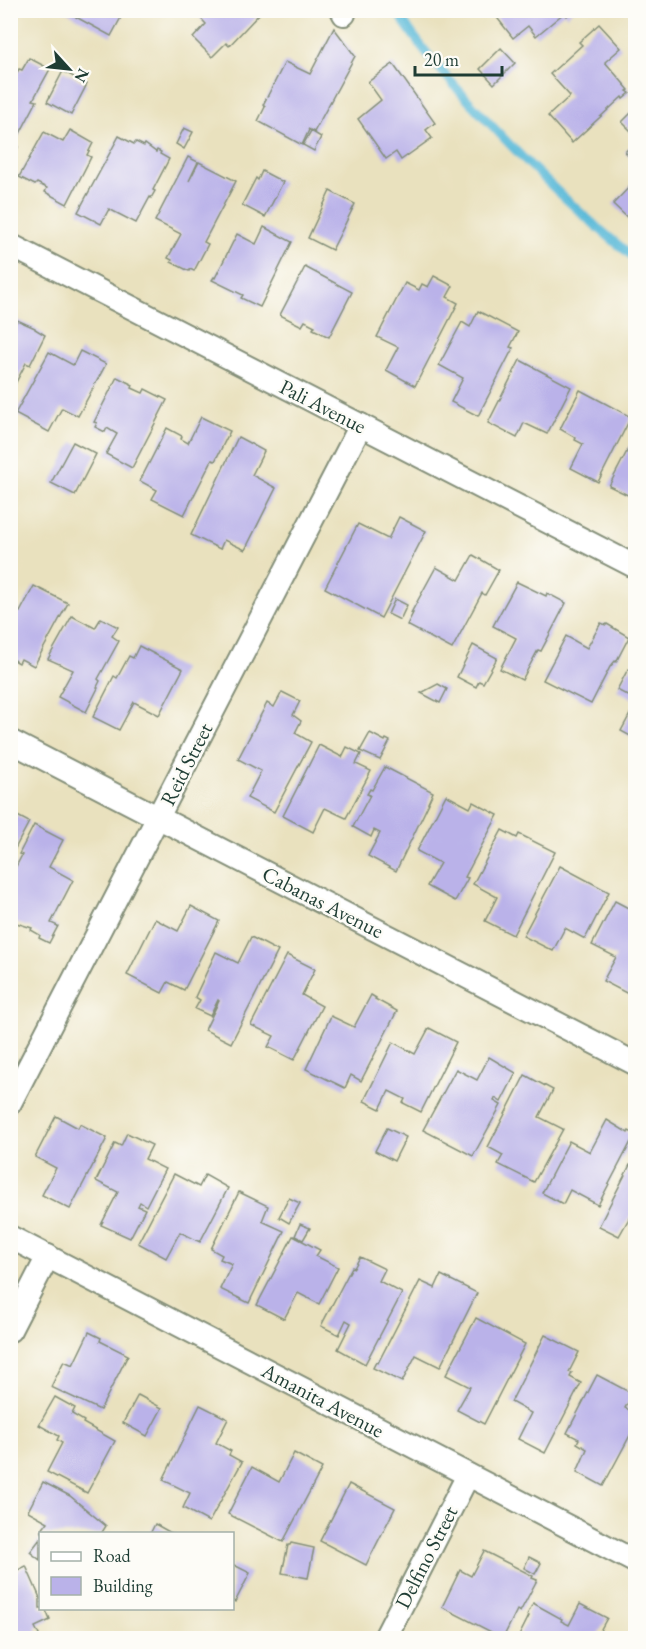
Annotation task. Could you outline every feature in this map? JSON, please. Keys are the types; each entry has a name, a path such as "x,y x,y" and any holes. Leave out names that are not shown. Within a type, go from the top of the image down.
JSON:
{"street":[{"name":"Pali Avenue","path":"10,245 636,567"},
{"name":"Reid Street","path":"10,1103 361,425"},
{"name":"Cabanas Avenue","path":"10,741 636,1064"},
{"name":"Amanita Avenue","path":"10,1237 636,1562"},
{"path":"10,1330 48,1256"},
{"name":"Delfino Street","path":"385,1638 468,1475"}],"building":[{"path":"63,10 125,10 111,36"},
{"path":"193,10 262,11 229,46 226,43 212,57 193,38 206,24"},
{"path":"491,10 573,10 567,16 564,13 536,36 528,26 513,38"},
{"path":"599,24 621,48 605,62 630,93 623,99 622,97 572,143 548,116 570,96 550,74 582,45 579,42"},
{"path":"334,28 355,56 314,132 308,129 302,145 258,121 265,107 263,105 285,62 310,74"},
{"path":"501,48 515,63 494,84 480,69"},
{"path":"29,58 50,69 33,100 37,101 14,145 18,147 10,161 10,84"},
{"path":"393,64 435,123 426,130 432,138 401,160 396,152 386,159 358,119 381,100 368,82"},
{"path":"63,71 87,84 71,115 47,102"},
{"path":"636,108 636,136 622,122"},
{"path":"184,128 193,132 184,149 176,144"},
{"path":"70,130 93,143 87,155 91,157 67,204 45,192 47,188 19,177 44,132 63,142"},
{"path":"311,131 321,137 314,151 303,145"},
{"path":"119,136 134,144 136,142 144,146 145,144 169,159 153,190 155,191 136,223 109,209 101,224 78,212"},
{"path":"636,141 636,162 625,152"},
{"path":"188,157 198,162 189,181 199,162 236,181 204,242 208,244 194,271 190,269 189,271 171,262 172,260 168,258 181,234 155,221"},
{"path":"262,171 283,182 265,217 242,205"},
{"path":"636,180 636,220 633,223 613,204"},
{"path":"330,191 355,204 332,250 308,238"},
{"path":"264,227 292,242 260,307 241,298 243,295 212,280 237,234 256,244"},
{"path":"305,267 352,292 329,337 313,329 315,326 305,321 302,326 280,315"},
{"path":"434,276 453,286 447,297 458,303 415,386 386,370 398,347 377,337 405,283 419,290 422,284 428,287"},
{"path":"478,311 518,332 510,347 513,348 478,416 451,402 463,378 439,365 462,322 470,327"},
{"path":"17,320 45,335 30,365 26,363 10,394 10,332"},
{"path":"80,351 106,364 78,416 62,408 49,432 15,414 49,352 73,365"},
{"path":"520,360 571,387 547,434 524,423 517,438 488,423"},
{"path":"117,377 133,385 132,388 143,393 145,389 167,400 132,468 106,454 117,434 107,428 105,432 95,427 97,423 94,422"},
{"path":"580,390 631,417 598,482 571,468 583,444 560,429"},
{"path":"201,417 230,431 215,461 212,460 184,515 152,499 157,490 140,481 167,428 182,436 181,439 188,443"},
{"path":"636,434 636,499 609,486"},
{"path":"238,437 264,451 252,475 276,488 245,550 224,540 220,549 191,535"},
{"path":"73,442 96,454 75,495 51,483"},
{"path":"399,517 426,531 381,618 325,588 358,524 388,539"},
{"path":"473,555 499,570 485,595 482,593 452,649 407,625 436,567 459,580"},
{"path":"517,582 566,603 541,651 538,650 522,680 500,669 516,638 493,626"},
{"path":"34,586 68,603 34,666 21,659 19,663 10,658 10,607 20,612"},
{"path":"395,599 407,605 400,620 388,614"},
{"path":"72,616 95,628 101,618 118,627 112,636 119,641 98,679 100,681 98,688 86,712 58,697 73,670 48,659"},
{"path":"601,623 629,637 591,704 543,680 566,636 587,648"},
{"path":"473,645 497,658 483,683 479,681 476,687 457,677"},
{"path":"139,646 183,669 159,715 134,702 119,730 93,717 114,676 117,678 129,656 133,658"},
{"path":"636,659 636,700 617,690"},
{"path":"438,684 447,689 440,703 421,693"},
{"path":"282,692 300,701 293,715 301,721 295,733 311,742 274,812 247,798 261,771 238,759 267,703 274,707"},
{"path":"636,703 636,739 621,731"},
{"path":"370,733 385,741 386,739 390,741 380,760 360,751"},
{"path":"319,745 342,757 347,747 361,754 356,764 371,771 346,818 325,808 313,832 283,816"},
{"path":"385,767 433,792 396,871 368,856 380,833 374,830 371,837 353,827 370,795 367,794 370,789 372,790"},
{"path":"446,795 470,808 473,802 498,815 455,901 427,886 440,863 417,851"},
{"path":"10,812 29,822 10,858"},
{"path":"34,825 63,840 49,867 73,880 51,923 58,926 49,943 39,938 40,935 31,930 32,928 10,921 10,878"},
{"path":"502,830 517,838 519,834 555,852 513,935 485,921 497,897 473,884"},
{"path":"560,866 609,892 585,939 565,928 553,951 523,936"},
{"path":"615,901 636,912 636,989 632,996 603,981 616,957 592,945"},
{"path":"191,906 219,921 184,990 168,982 162,993 127,975 155,919 178,931"},
{"path":"251,937 278,951 231,1043 205,1030 219,1001 210,1016 195,1009 200,1000 195,997 216,952 238,963"},
{"path":"287,955 315,969 302,995 322,1006 294,1060 268,1047 274,1036 251,1025"},
{"path":"371,995 397,1011 361,1081 351,1075 345,1088 306,1069 331,1016 354,1027"},
{"path":"429,1028 456,1042 421,1112 403,1103 405,1099 389,1091 380,1109 364,1101 393,1042 415,1054"},
{"path":"489,1057 516,1073 501,1102 495,1098 494,1101 501,1105 473,1156 423,1130 456,1069 477,1080"},
{"path":"525,1075 553,1090 539,1117 563,1129 534,1182 498,1164 503,1155 488,1147"},
{"path":"56,1116 78,1128 80,1124 107,1138 70,1209 42,1195 56,1168 35,1157"},
{"path":"607,1120 628,1133 629,1131 635,1134 598,1205 570,1190 563,1204 542,1193 569,1141 590,1152"},
{"path":"387,1128 406,1137 394,1161 375,1151"},
{"path":"127,1133 152,1145 145,1159 165,1169 146,1206 140,1202 138,1206 145,1209 130,1238 101,1225 118,1192 96,1181 115,1143 121,1146"},
{"path":"630,1165 636,1167 636,1217 631,1215 619,1236 599,1226"},
{"path":"174,1174 199,1187 205,1175 228,1188 200,1242 180,1232 166,1258 138,1243"},
{"path":"239,1192 268,1206 262,1221 284,1231 249,1303 220,1289 232,1264 220,1259 222,1255 211,1249"},
{"path":"289,1198 300,1203 289,1223 279,1217"},
{"path":"300,1224 310,1228 303,1240 295,1236"},
{"path":"293,1236 320,1250 316,1256 338,1267 319,1304 298,1293 284,1319 257,1305"},
{"path":"360,1257 385,1269 379,1281 402,1293 365,1364 338,1349 351,1323 346,1320 339,1335 321,1326 352,1267 354,1268"},
{"path":"441,1275 477,1293 440,1367 416,1355 402,1382 373,1368 376,1362 378,1363 420,1281 435,1288"},
{"path":"476,1318 525,1344 484,1424 457,1410 470,1387 446,1375"},
{"path":"89,1332 101,1338 100,1341 128,1355 100,1410 51,1387 64,1361 73,1365"},
{"path":"545,1335 579,1352 569,1372 572,1373 570,1377 581,1383 545,1453 518,1439 531,1413 511,1402"},
{"path":"597,1375 633,1394 625,1408 636,1413 636,1424 603,1486 577,1472 587,1449 577,1443 579,1439 567,1433"},
{"path":"138,1395 162,1408 147,1436 123,1423"},
{"path":"55,1397 75,1408 72,1414 84,1421 83,1423 115,1441 87,1493 47,1472 62,1443 57,1440 59,1436 39,1425"},
{"path":"200,1405 228,1419 216,1443 231,1451 229,1455 242,1462 209,1522 183,1508 190,1493 163,1480"},
{"path":"294,1453 322,1468 283,1542 228,1514 252,1467 279,1482"},
{"path":"43,1482 70,1496 106,1526 102,1532 42,1532 48,1522 28,1511"},
{"path":"349,1484 395,1508 366,1565 320,1541"},
{"path":"155,1524 169,1532 151,1532"},
{"path":"39,1540 39,1559 30,1552"},
{"path":"291,1543 314,1548 308,1578 282,1573 288,1545"},
{"path":"484,1551 537,1580 520,1612 517,1610 503,1638 442,1607 460,1570 471,1576"},
{"path":"529,1557 541,1563 535,1574 524,1568"},
{"path":"234,1565 250,1573 234,1601"},
{"path":"26,1566 39,1596 39,1610 46,1610 50,1620 35,1627 39,1635 37,1638 10,1638 10,1574"},
{"path":"533,1603 569,1625 580,1604 607,1618 596,1638 518,1638"}],"waterway":[{"path":"396,10 436,64 499,133 575,207 636,259"}]}
